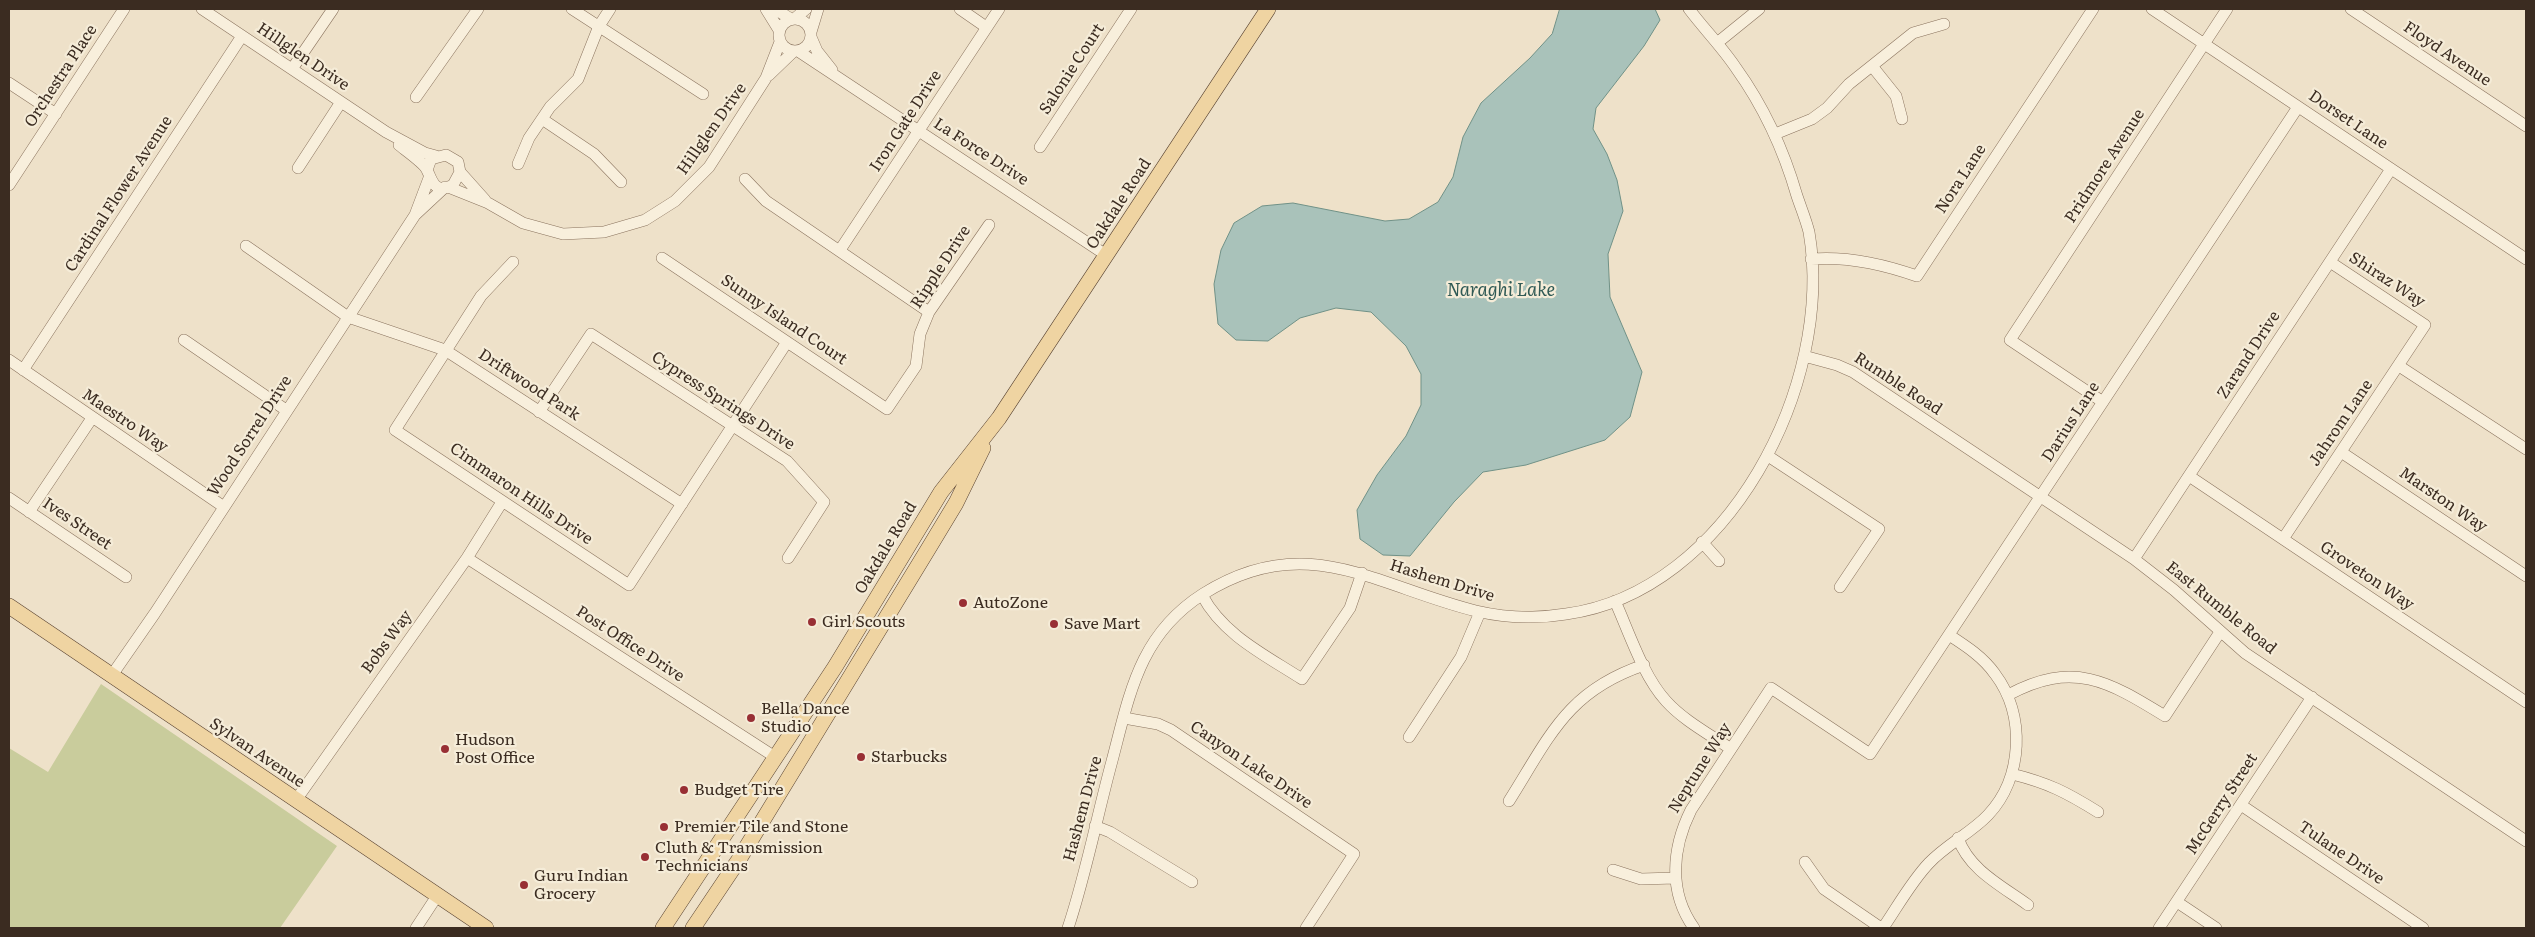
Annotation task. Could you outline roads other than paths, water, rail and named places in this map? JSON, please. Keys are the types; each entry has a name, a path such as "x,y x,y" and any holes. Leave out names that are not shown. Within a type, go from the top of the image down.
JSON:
{"main road":[{"name":"Oakdale Road","path":"663,928 834,666 941,492 999,418 1268,9"},
{"name":"Oakdale Road","path":"693,928 738,861 956,503 999,418"},
{"path":"898,598 897,584 901,574 928,528 941,492"},
{"name":"Sylvan Avenue","path":"9,606 486,928"}],"street":[{"name":"Orchestra Place","path":"9,186 124,9"},
{"name":"Hillglen Drive","path":"202,9 386,132 425,154 446,155 454,159 460,172 488,203"},
{"path":"292,69 333,9"},
{"path":"416,97 478,9"},
{"path":"572,9 703,94"},
{"path":"518,164 529,138 550,107 578,79 599,26 610,9"},
{"name":"La Force Drive","path":"766,9 786,49 796,51 838,77 1106,255"},
{"name":"La Force Drive","path":"775,9 793,19 803,21 818,51 838,77"},
{"path":"780,36 784,23 806,9"},
{"path":"796,51 807,46 818,9"},
{"path":"960,9 986,27"},
{"name":"Iron Gate Drive","path":"840,250 999,9"},
{"name":"Salonie Court","path":"1040,147 1131,9"},
{"name":"Hashem Drive","path":"1068,928 1132,684 1148,651 1168,624 1202,595 1236,577 1270,566 1328,565 1362,573 1480,612 1516,617 1545,617 1570,614 1616,601 1665,574 1702,542 1739,500 1768,456 1791,404 1804,356 1811,313 1811,259 1808,230 1790,173 1775,134 1755,96 1717,43 1689,9"},
{"path":"1717,43 1760,9"},
{"name":"Nora Lane","path":"1811,259 1827,258 1876,264 1917,276 2093,9"},
{"name":"Dorset Lane","path":"2152,9 2526,259"},
{"name":"Pridmore Avenue","path":"2103,402 2010,340 2227,9"},
{"name":"Floyd Avenue","path":"2359,11 2526,126"},
{"path":"1775,134 1812,119 1913,33 1944,24"},
{"name":"Cardinal Flower Avenue","path":"23,370 242,36"},
{"name":"Hillglen Drive","path":"766,78 780,36"},
{"name":"Hillglen Drive","path":"386,132 428,174 435,185 447,187 488,203 523,223 562,234 604,232 645,220 675,201 699,179 766,78 796,51"},
{"path":"1872,66 1896,96 1902,119"},
{"path":"9,83 56,114"},
{"path":"298,168 342,102"},
{"name":"Darius Lane","path":"1771,688 1870,754 2298,107"},
{"path":"542,119 594,154 621,182"},
{"path":"428,174 431,160 436,156"},
{"name":"Zarand Drive","path":"2134,559 2392,169"},
{"path":"447,187 456,181 460,172"},
{"name":"Wood Sorrel Drive","path":"415,215 428,174"},
{"path":"745,179 766,201 929,312"},
{"name":"Wood Sorrel Drive","path":"112,675 415,215 447,187"},
{"name":"Ripple Drive","path":"888,409 916,366 920,334 929,312 989,225"},
{"name":"Driftwood Park","path":"246,246 348,317 445,350 682,504"},
{"name":"Sunny Island Court","path":"662,258 888,409"},
{"path":"445,350 481,296 512,262"},
{"name":"Shiraz Way","path":"2330,262 2426,325"},
{"name":"Jahrom Lane","path":"2283,539 2426,325"},
{"name":"Cypress Springs Drive","path":"539,412 591,334 787,461 824,502 788,558"},
{"path":"184,340 286,410"},
{"path":"682,504 787,342"},
{"name":"Cimmaron Hills Drive","path":"445,350 395,430 629,585 682,504"},
{"name":"Rumble Road","path":"1804,356 1837,365 1852,372 1945,434"},
{"name":"Maestro Way","path":"9,360 224,507"},
{"path":"2399,366 2526,449"},
{"path":"29,512 92,418"},
{"name":"East Rumble Road","path":"1945,434 2134,559 2174,590 2245,652 2526,841"},
{"name":"Marston Way","path":"2341,452 2526,576"},
{"path":"1768,456 1879,529 1840,587"},
{"name":"Groveton Way","path":"2189,476 2526,702"},
{"name":"Ives Street","path":"9,498 126,577"},
{"name":"Bobs Way","path":"296,800 467,558 502,502"},
{"path":"1702,542 1719,561"},
{"name":"Post Office Drive","path":"467,558 775,757"},
{"path":"1202,595 1210,610 1224,627 1302,679 1350,608 1362,573"},
{"path":"1616,601 1644,665 1656,688 1666,701 1678,712 1730,749"},
{"path":"1409,737 1461,657 1480,612"},
{"path":"2008,696 2024,687 2048,680 2074,677 2090,679 2122,690 2165,716 2220,632"},
{"path":"1806,862 1824,889 1882,928 1923,870 1958,838 1989,814 1998,803 2012,774 2016,734 2014,711 2008,696 1986,663 1949,635"},
{"path":"1509,801 1556,728 1580,699 1604,681 1644,665"},
{"name":"Neptune Way","path":"1694,928 1683,908 1676,878 1676,856 1683,826 1690,810 1771,688"},
{"name":"McGerry Street","path":"2159,928 2312,698"},
{"name":"Canyon Lake Drive","path":"1124,718 1158,724 1171,730 1354,854 1306,928"},
{"path":"2012,774 2044,782 2062,790 2098,812"},
{"name":"Tulane Drive","path":"2241,805 2423,928"},
{"path":"1095,826 1110,832 1192,882"},
{"path":"1958,838 1966,854 1983,873 2028,905"},
{"path":"1613,870 1641,879 1676,878"},
{"path":"416,928 437,896"},
{"path":"2177,902 2216,928"}],"water":[{"name":"Naraghi Lake","path":"1560,9 1655,9 1660,20 1644,46 1596,108 1593,129 1607,154 1617,180 1623,211 1608,254 1610,297 1642,372 1630,417 1605,440 1526,465 1483,472 1454,502 1410,556 1383,555 1360,539 1357,510 1377,475 1406,436 1421,405 1421,374 1406,346 1371,312 1336,308 1300,318 1268,341 1236,340 1218,324 1214,284 1221,250 1234,223 1262,206 1293,203 1385,221 1409,219 1438,202 1453,177 1463,137 1481,103 1530,58 1552,34"}],"place":[{"name":"AutoZone","path":"963,603"},
{"name":"Girl Scouts","path":"812,622"},
{"name":"Save Mart","path":"1054,624"},
{"name":"Bella Dance Studio","path":"751,718"},
{"name":"Hudson Post Office","path":"445,749"},
{"name":"Starbucks","path":"861,757"},
{"name":"Budget Tire","path":"684,790"},
{"name":"Premier Tile and Stone","path":"664,827"},
{"name":"Cluth & Transmission Technicians","path":"645,857"},
{"name":"Guru Indian Grocery","path":"524,885"}]}
